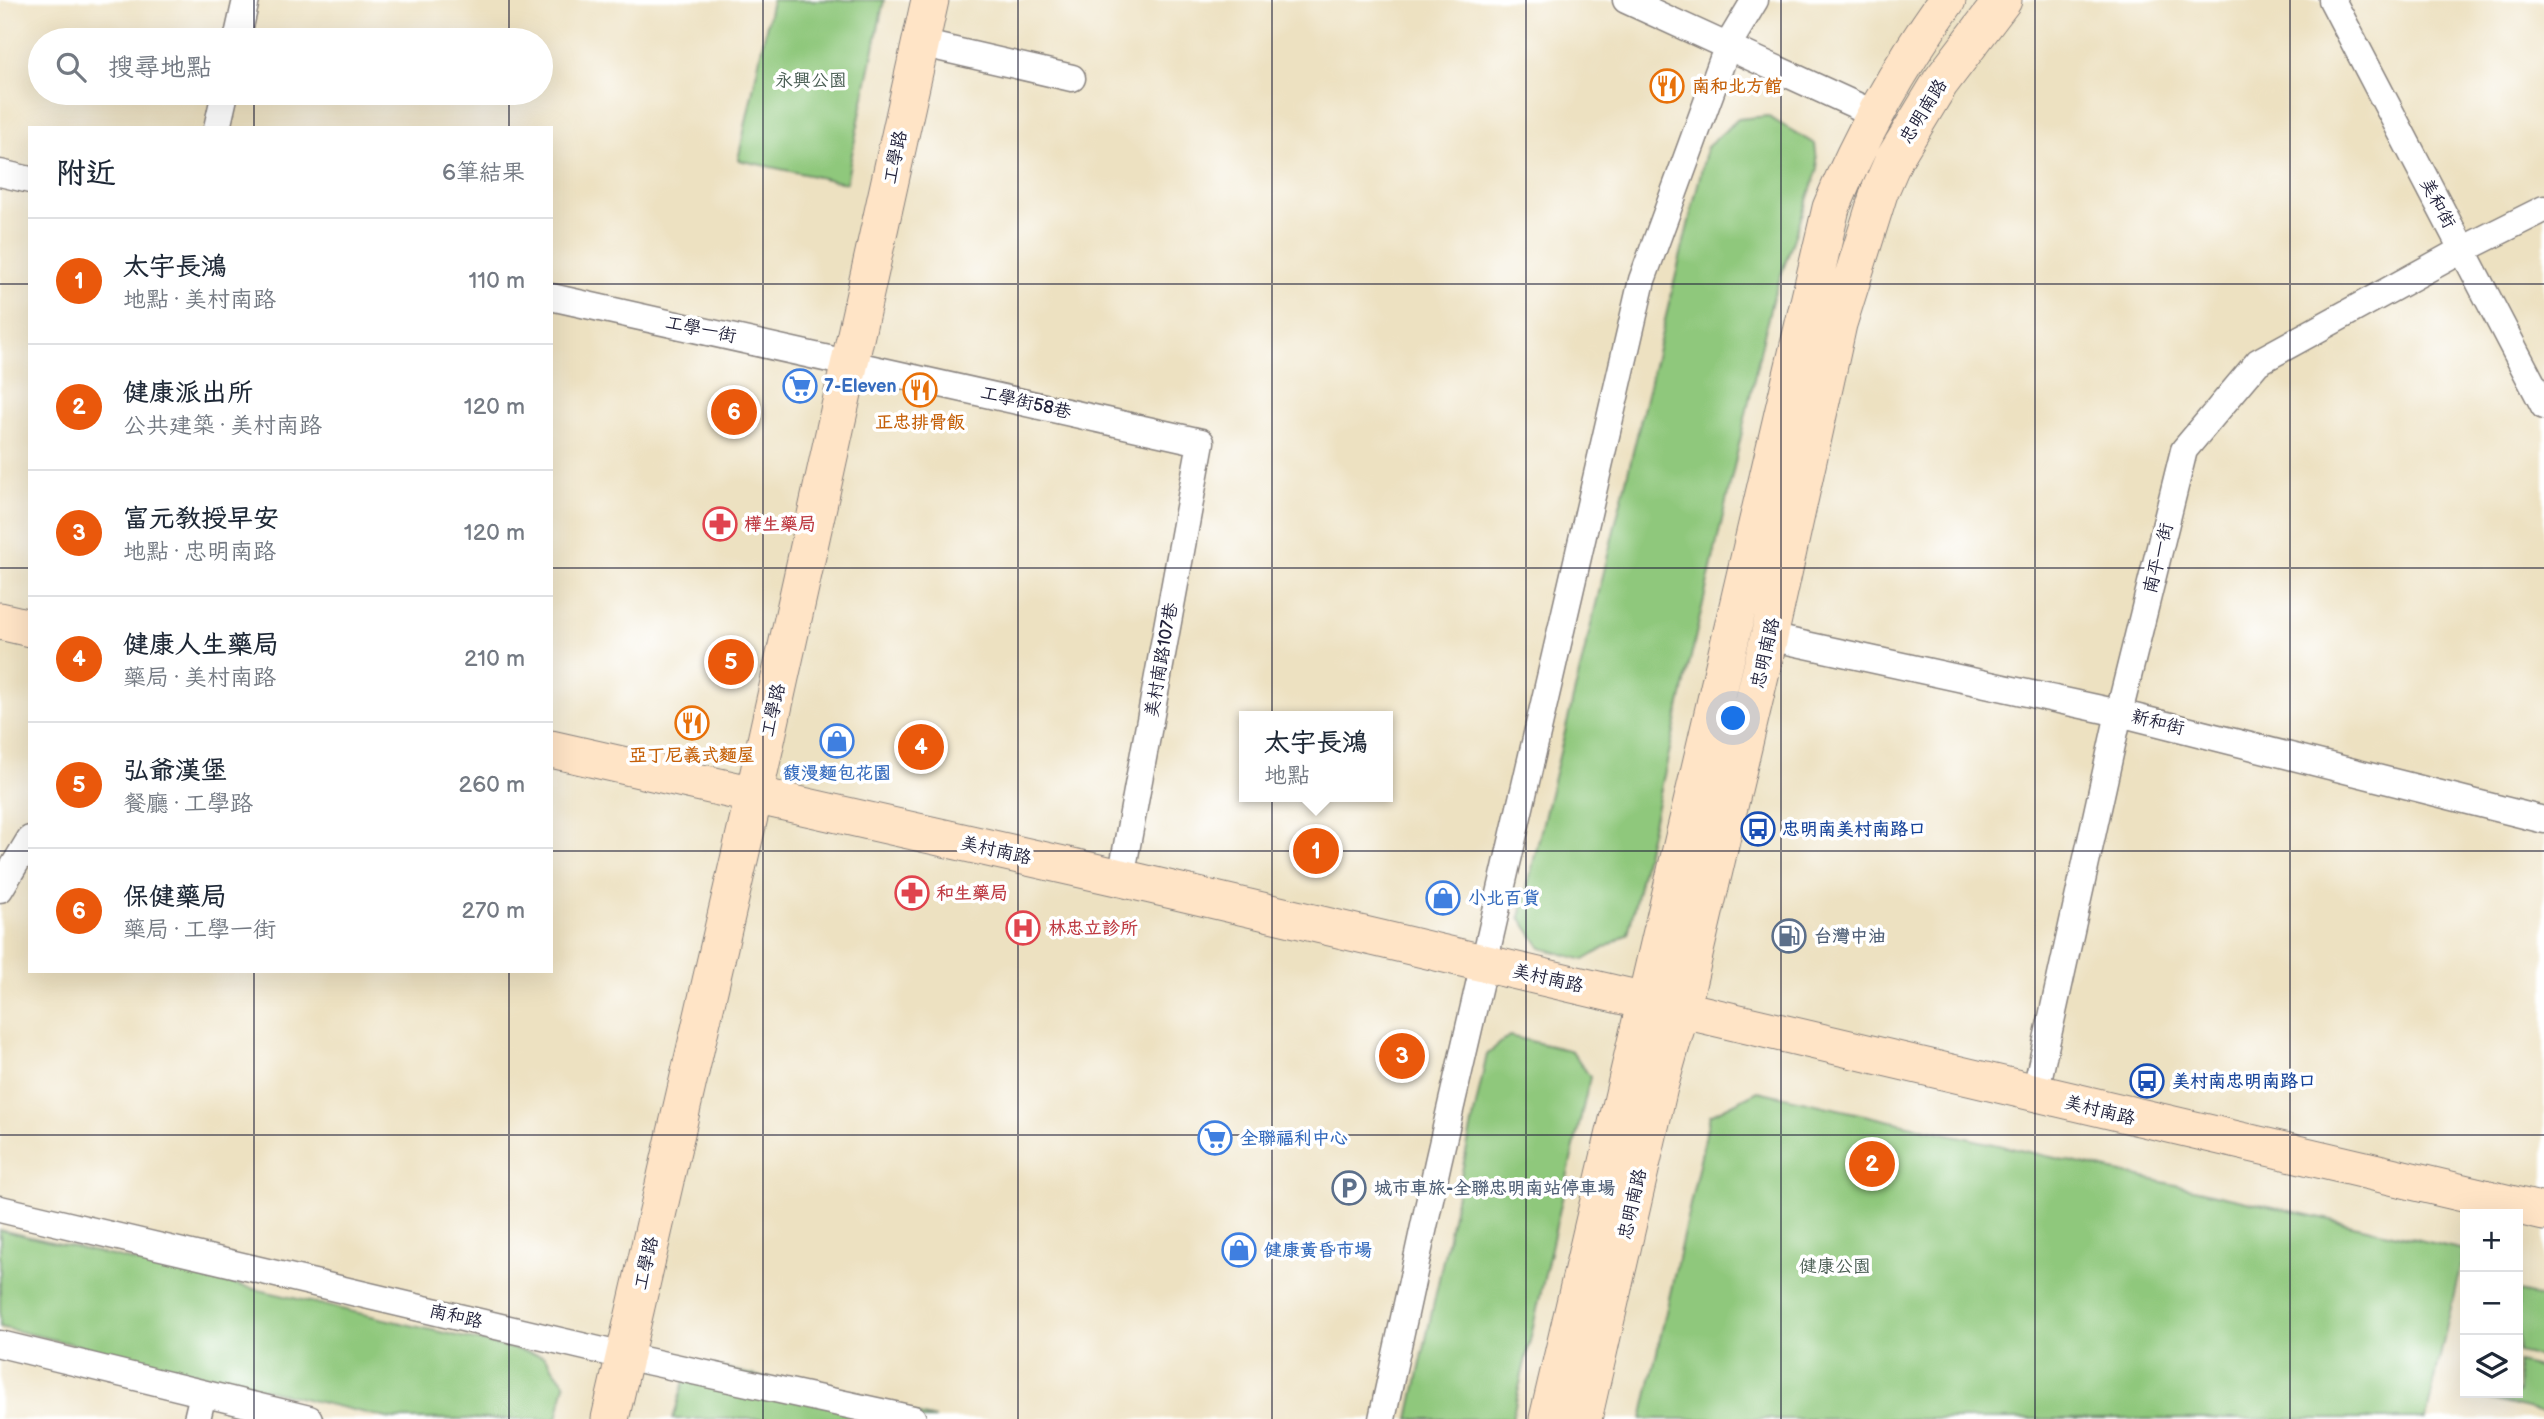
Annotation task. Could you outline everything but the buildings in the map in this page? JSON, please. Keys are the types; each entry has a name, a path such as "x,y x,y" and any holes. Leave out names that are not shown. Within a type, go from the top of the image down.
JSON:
{"street":[{"path":"240,28 246,0"},
{"name":"工學路","path":"610,1419 754,795 930,0"},
{"path":"1626,0 1875,114"},
{"path":"1382,1419 1642,280 1728,46 1755,0"},
{"name":"忠明南路","path":"1583,1419 1659,1087 1663,1006 1831,208 1875,114 1906,58 1947,0"},
{"name":"忠明南路","path":"1548,1419 1769,638 1838,324 1878,193 1894,159 1940,83 2003,0"},
{"name":"美和街","path":"2332,0 2544,406"},
{"path":"920,43 1072,78"},
{"path":"217,126 222,105"},
{"path":"0,173 28,180"},
{"name":"南平一街","path":"2035,1094 2119,713 2185,450 2258,362 2462,250 2544,209"},
{"name":"工學一街","path":"553,297 850,362"},
{"name":"工學街58巷","path":"850,362 1202,442"},
{"name":"美村南路107巷","path":"1121,878 1202,442"},
{"path":"0,621 28,628"},
{"name":"新和街","path":"1769,638 2119,713 2544,820"},
{"name":"美村南路","path":"553,749 1121,878 2544,1212"},
{"path":"0,889 28,842"},
{"name":"南和路","path":"0,1209 624,1356 913,1419"},
{"path":"0,1344 200,1407 309,1419"}],"green space":[{"name":"永興公園","path":"772,0 884,0 846,183 738,160"},
{"path":"1767,116 1815,144 1818,169 1771,304 1628,934 1584,960 1541,948 1520,917 1707,147 1738,119"},
{"path":"1509,1036 1572,1051 1590,1077 1512,1419 1409,1419 1487,1054"},
{"name":"健康公園","path":"1758,1091 2460,1249 2460,1268 2426,1419 1642,1419 1710,1115"},
{"path":"0,1230 544,1356 565,1384 557,1419 391,1419 0,1327"},
{"path":"2523,1293 2544,1298 2544,1358 2523,1353"},
{"path":"690,1360 936,1419 673,1419"},
{"path":"2523,1363 2544,1368 2544,1413 2482,1398 2523,1398"}],"place":[{"name":"南和北方館","path":"1667,86"},
{"name":"7-Eleven","path":"800,386"},
{"name":"正忠排骨飯","path":"920,390"},
{"name":"保健藥局","path":"734,412"},
{"name":"樺生藥局","path":"720,524"},
{"name":"弘爺漢堡","path":"731,662"},
{"name":"亞丁尼義式麵屋","path":"692,723"},
{"name":"馥漫麵包花園","path":"837,741"},
{"name":"健康人生藥局","path":"921,747"},
{"name":"忠明南美村南路口","path":"1758,829"},
{"name":"太宇長鴻","path":"1316,851"},
{"name":"和生藥局","path":"912,893"},
{"name":"小北百貨","path":"1443,898"},
{"name":"林忠立診所","path":"1023,928"},
{"name":"台灣中油","path":"1789,936"},
{"name":"富元教授早安","path":"1402,1056"},
{"name":"美村南忠明南路口","path":"2147,1081"},
{"name":"全聯福利中心","path":"1215,1138"},
{"name":"健康派出所","path":"1872,1164"},
{"name":"城市車旅-全聯忠明南站停車場","path":"1349,1188"},
{"name":"健康黃昏市場","path":"1239,1250"}]}
